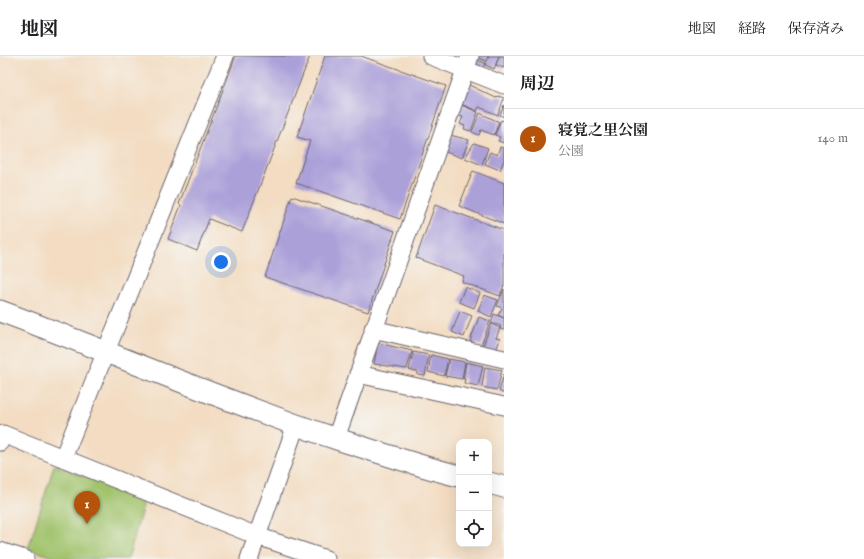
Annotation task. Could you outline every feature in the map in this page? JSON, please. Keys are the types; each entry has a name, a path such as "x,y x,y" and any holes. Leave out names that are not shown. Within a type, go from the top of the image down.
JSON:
{"street":[{"path":"63,458 225,56"},
{"path":"431,56 467,63 504,85"},
{"path":"336,438 467,63"},
{"path":"0,311 106,350 296,425 423,468 456,475"},
{"path":"373,329 504,359"},
{"path":"358,374 504,406"},
{"path":"248,559 296,425"},
{"path":"0,442 3,434 257,536 326,559"},
{"path":"492,484 504,487"},
{"path":"0,551 26,559"}],"green space":[{"path":"54,465 145,499 128,559 59,559 28,549"}],"building":[{"path":"236,56 310,56 242,232 209,219 197,251 168,239 181,205 179,204"},
{"path":"325,56 361,56 446,86 400,219 296,183 310,141 297,137"},
{"path":"478,56 488,56 486,61 478,58"},
{"path":"489,56 499,56 494,69 485,65"},
{"path":"499,56 504,56 504,68 496,65"},
{"path":"478,60 485,63 481,73 474,70"},
{"path":"469,85 496,98 498,96 504,98 498,115 479,107 477,111 459,103 466,87 468,88"},
{"path":"459,104 478,112 471,131 464,129 465,126 460,124 463,117 456,114"},
{"path":"504,105 504,117 500,115"},
{"path":"480,113 499,122 494,135 481,130 479,135 472,132"},
{"path":"501,120 504,121 504,143 498,141 500,137 495,135"},
{"path":"450,135 469,140 462,158 443,151"},
{"path":"474,143 488,148 482,165 465,158"},
{"path":"500,147 504,148 504,160 500,170 485,164 490,152 497,155"},
{"path":"473,171 504,183 504,224 459,206"},
{"path":"292,196 395,231 368,312 265,277"},
{"path":"435,205 504,230 504,285 500,296 462,282 464,276 416,258"},
{"path":"465,287 480,293 474,308 459,302"},
{"path":"504,289 504,318 498,315 502,308 497,306"},
{"path":"484,295 498,300 491,317 478,311"},
{"path":"460,311 472,316 464,337 452,332"},
{"path":"494,314 504,318 504,330 500,329 501,326 491,323"},
{"path":"479,317 490,321 481,346 470,341"},
{"path":"491,324 500,328 496,338 500,339 495,354 482,349"},
{"path":"378,343 412,351 407,369 374,364"},
{"path":"413,352 429,355 425,376 418,375 418,372 409,370"},
{"path":"431,355 448,359 444,376 428,372"},
{"path":"449,359 465,362 462,379 445,376"},
{"path":"466,362 483,366 478,386 464,383 465,379 463,379"},
{"path":"485,367 502,370 497,390 482,387"},
{"path":"504,374 504,394 499,391"}],"place":[{"name":"寝覚之里公園","path":"87,524"}]}
